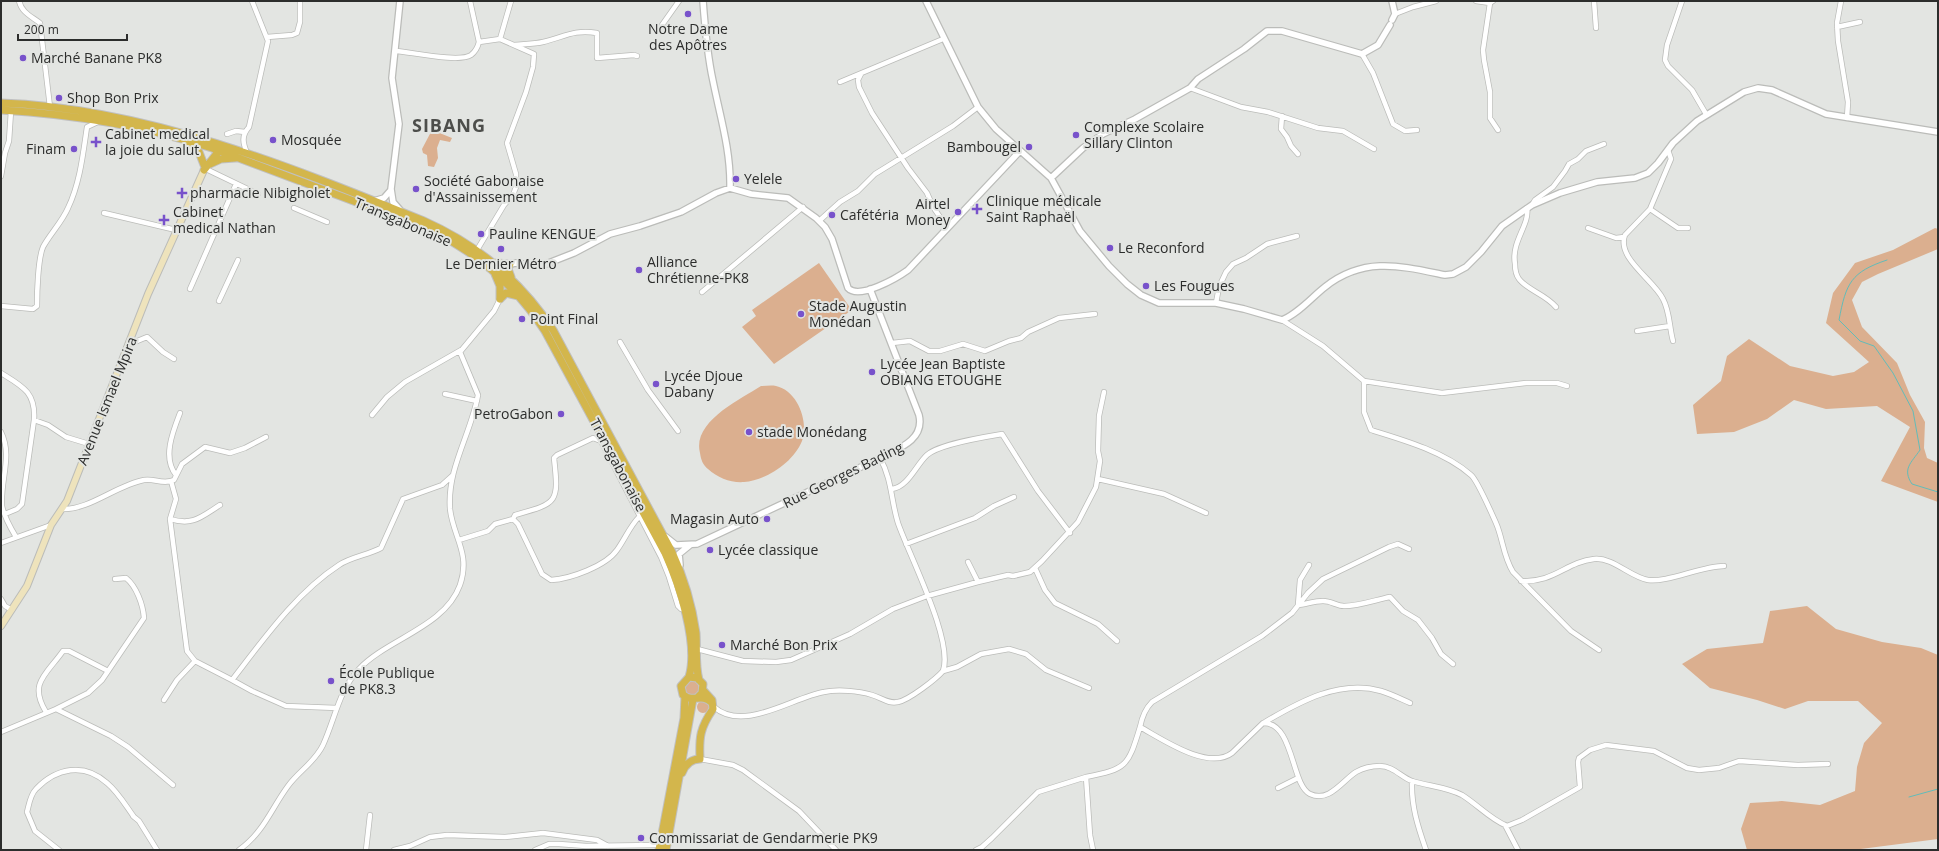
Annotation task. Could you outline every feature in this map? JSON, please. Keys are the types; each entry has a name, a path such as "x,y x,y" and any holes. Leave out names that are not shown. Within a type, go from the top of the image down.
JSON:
{"highway":[{"name":"Transgabonaise","path":"1,103 50,107 139,122 219,147 238,158 431,230 465,249 494,270 521,298 537,318 551,340 622,479 670,565 684,608 690,646 689,677"},
{"name":"Transgabonaise","path":"1,110 56,114 100,121 247,154 402,212 452,233 494,262 511,278 537,307 553,330 658,524 683,579 694,619 699,680"},
{"path":"176,137 197,149 206,167"},
{"path":"206,167 219,147"},
{"path":"206,167 225,159 238,158"},
{"path":"494,262 510,264 508,269 511,278"},
{"path":"494,270 500,286 500,299"},
{"path":"500,299 504,293 508,292 521,298"},
{"path":"657,848 684,718 685,696 682,692 682,686 689,677 694,677 703,684 703,690 712,700 714,707 704,723 701,732 699,741 700,759 694,760 685,766 677,784"},
{"path":"666,850 677,784 695,698 703,690"},
{"path":"685,696 707,699 714,707"}],"main road":[{"name":"Avenue Ismael Mpira","path":"1,626 32,576 51,525 63,509 130,344 148,294 206,167"}],"street":[{"path":"19,1 20,7 24,12 40,23 48,80 50,107"},
{"path":"247,154 243,144 245,132 249,127 268,37 252,1"},
{"path":"268,37 294,35 297,33 300,22 300,1"},
{"path":"400,1 392,83 399,124 394,154 391,189 393,202 402,212"},
{"path":"396,51 438,57 465,57 471,55 478,47 479,42 470,1"},
{"path":"500,39 511,1"},
{"path":"662,25 679,1"},
{"path":"703,1 706,43 711,73 729,155 730,188"},
{"path":"926,1 943,39 978,107 996,129 1051,178 1080,231 1109,266 1130,287 1150,300 1158,303 1216,303 1282,320 1323,346 1364,381 1442,393 1526,383 1557,383 1567,386"},
{"path":"1051,178 1083,148 1103,134 1136,119 1190,88 1202,76 1270,30 1282,31 1362,54 1378,46 1395,14 1392,1"},
{"path":"1395,14 1413,7 1436,1"},
{"path":"1476,1 1492,2 1483,50 1490,92 1490,118 1498,130"},
{"path":"1594,1 1596,28"},
{"path":"1682,1 1667,45 1665,60 1668,66 1692,90 1706,114"},
{"path":"1841,1 1837,27 1848,102 1847,118"},
{"path":"1837,27 1860,22"},
{"path":"514,45 542,42 580,30 597,33 597,58 637,56"},
{"path":"477,250 504,205 513,195 516,187 516,174 507,143 526,92 533,67 534,54 500,39 479,42"},
{"path":"840,82 943,39"},
{"path":"1362,54 1373,73 1393,124 1404,131 1417,130"},
{"path":"861,74 858,80 859,87 872,113 927,193 933,207 947,227"},
{"path":"1190,88 1240,107 1282,116 1318,128 1343,131 1374,149"},
{"path":"1282,320 1332,282 1361,268 1390,265 1445,275 1453,274 1466,267 1481,252 1502,226 1532,205 1560,193 1596,182 1642,176 1658,163 1688,128 1706,114 1737,95 1758,88 1780,92 1817,111 1847,118 1938,132"},
{"path":"819,221 840,202 858,191 871,177 978,107"},
{"path":"1,176 4,153 9,141 11,111"},
{"path":"1282,116 1281,129 1288,137 1291,146 1298,154"},
{"path":"1,306 33,309 36,306 38,277 43,248 61,223 68,208 80,172 87,127 100,121"},
{"path":"227,134 236,131 245,132"},
{"path":"1532,205 1534,200 1553,187 1569,164 1578,159 1586,151 1604,144"},
{"path":"1588,228 1616,238 1624,237 1650,210 1670,164 1671,156 1668,150"},
{"path":"510,264 520,263 535,266 546,264 569,255 606,236 681,212 716,192 730,188 751,194 788,198 803,207 828,230 848,288 856,292 870,289 898,277 908,270 1020,151"},
{"path":"206,167 236,184 258,194"},
{"path":"190,289 236,184"},
{"path":"372,201 384,198 391,189"},
{"path":"702,292 803,207"},
{"path":"294,208 326,222"},
{"path":"1650,210 1678,228 1688,228"},
{"path":"1523,211 1525,221 1514,248 1516,272 1522,282 1548,298 1556,307"},
{"path":"104,212 176,230"},
{"path":"1216,303 1219,287 1226,272 1233,264 1246,258 1267,244 1297,236"},
{"path":"1624,237 1626,253 1632,263 1655,285 1663,298 1668,310 1673,341"},
{"path":"219,301 238,260"},
{"name":"Rue Georges Bading","path":"690,545 700,543 911,442 920,426 919,415 870,289"},
{"path":"372,415 387,397 400,386 461,350 494,311 500,299"},
{"path":"892,343 910,341 929,350 940,351 963,344 985,350 1021,338 1028,332 1059,318 1095,314"},
{"path":"1637,331 1670,326"},
{"path":"130,344 147,337 163,352 174,359"},
{"path":"620,342 648,390 678,431"},
{"path":"239,850 258,833 289,785 316,756 327,735 346,687 359,669 375,656 416,631 450,602 458,590 462,575 463,555 450,509 452,476 477,401 476,389 460,355 461,350"},
{"path":"1,373 25,388 35,406 22,504 17,509 5,514"},
{"path":"1364,381 1364,412 1371,430 1401,439 1449,460 1475,479 1497,524 1508,564 1522,581 1571,631 1599,650"},
{"path":"697,649 743,661 766,662 792,660 850,634 893,609 927,596 1008,575 1014,576 1030,572 1036,568 1070,532 1084,512 1098,479 1100,461 1098,452 1099,416 1104,392"},
{"path":"445,394 477,401"},
{"path":"176,475 171,469 169,463 172,431 180,413"},
{"path":"34,420 48,425 66,437 89,444"},
{"path":"1,432 7,446 2,488 2,506 16,537"},
{"path":"892,489 896,489 905,482 928,454 955,443 1002,434 1038,491 1070,532"},
{"path":"63,509 79,508 127,485 145,479 161,482 171,481 182,464 201,448 205,447 230,453 266,437"},
{"path":"460,540 488,531 495,524 513,519 515,515 544,507 553,500 556,494 554,458 557,455 593,438 604,442"},
{"path":"880,458 889,476 897,519 927,596 944,651 943,670"},
{"path":"232,680 268,633 320,579 340,564 381,548 403,499 442,486 452,476"},
{"path":"622,479 639,517 665,567 678,606 681,609 684,608"},
{"path":"1098,479 1164,494 1206,513"},
{"path":"171,481 176,499 170,520 187,651 195,661 252,691 286,706 337,708"},
{"path":"906,544 975,518 994,506 1014,497"},
{"path":"170,520 186,523 193,522 220,505"},
{"path":"513,519 518,524 542,574 551,580 582,573 611,557 617,551 631,526 639,517"},
{"path":"658,524 667,539 673,544 690,545"},
{"path":"1,543 51,525"},
{"path":"976,850 992,838 1038,792 1086,777 1106,774 1122,766 1133,748 1145,710 1155,699 1262,636 1292,613 1323,580 1389,547 1398,544 1409,549"},
{"path":"683,579 678,557 682,550 690,545"},
{"path":"1522,581 1542,580 1593,559 1605,561 1648,580 1662,579 1724,566"},
{"path":"968,562 978,582"},
{"path":"1298,605 1300,580 1308,565"},
{"path":"1036,568 1045,590 1055,603 1098,624 1117,641"},
{"path":"1,732 56,708 92,690 102,680 144,618 142,608 132,582 126,578 115,579"},
{"path":"1298,605 1322,601 1332,602 1339,606 1351,606 1390,597 1403,611 1418,620 1432,638 1441,654 1453,664"},
{"path":"1,599 5,606 12,610"},
{"path":"714,707 720,711 734,715 754,715 829,691 866,693 890,702 896,702 907,698 943,670 957,667 981,654 1009,649 1026,654 1046,670 1089,688"},
{"path":"46,712 38,697 39,683 63,651 69,651 108,671"},
{"path":"164,700 177,680 195,661"},
{"path":"1140,727 1195,756 1219,759 1227,757 1232,753 1263,723 1314,696 1336,690 1369,689 1381,691 1410,703"},
{"path":"56,708 111,736 128,747 173,785"},
{"path":"1263,723 1270,722 1276,726 1294,761 1302,788 1314,796 1333,792 1355,773 1369,767 1381,766 1398,772 1412,781 1454,792 1505,825 1518,850"},
{"path":"1505,825 1512,825 1522,820 1580,787 1579,758 1586,752 1597,747 1611,746 1654,751 1687,768 1699,770 1719,768 1739,761 1798,765 1828,764"},
{"path":"700,759 733,765 743,770 799,811 836,850"},
{"path":"59,850 35,831 27,812 35,789 67,769 81,770 97,775 107,783 116,792 134,817 139,821 157,850"},
{"path":"1086,777 1090,835 1093,850"},
{"path":"1278,788 1298,778"},
{"path":"1412,781 1415,816 1426,850"},
{"path":"129,815 134,817"},
{"path":"366,850 370,815"},
{"path":"394,850 410,846 430,837 447,835 505,837 543,833 597,840 608,846"},
{"path":"535,850 554,844 608,846 648,845 657,848"},
{"path":"644,850 648,845"}],"shaded area":[{"path":"432,130 452,138 450,142 440,140 437,148 438,158 434,167 428,166 427,155 423,153 422,149"},
{"path":"1935,228 1938,229 1938,249 1862,282 1852,300 1862,327 1897,363 1910,395 1925,422 1924,448 1927,458 1938,463 1938,502 1881,481 1910,427 1877,406 1826,409 1794,400 1767,419 1734,432 1697,434 1693,405 1721,381 1727,356 1749,339 1790,366 1833,376 1854,372 1869,362 1826,323 1833,293 1855,263 1893,250"},
{"name":"Stade Augustin Monédan","path":"819,263 851,309 849,312 774,364 742,327 756,316 752,310"},
{"path":"761,386 776,386 784,389 796,401 803,417 804,433 802,441 798,449 785,463 770,474 761,478 752,481 734,482 720,477 706,467 702,462 699,442 703,431 719,413"},
{"path":"1807,606 1836,629 1882,642 1921,648 1938,655 1938,839 1853,850 1747,850 1741,829 1750,803 1782,801 1820,805 1855,791 1857,767 1864,743 1882,723 1858,701 1808,701 1785,709 1710,688 1682,664 1707,649 1763,643 1770,611"},
{"path":"692,681 697,683 699,688 697,693 692,695 687,693 685,688 687,683"},
{"path":"703,701 707,703 709,707 707,711 703,713 699,711 697,707 699,703"}],"waterway":[{"path":"1887,260 1865,269 1852,281 1844,297 1839,320 1860,341 1874,346 1893,373 1913,411 1920,450 1909,466 1909,479 1912,484 1938,492"},
{"path":"1909,797 1938,789"}],"place":[{"name":"Notre Dame des Apôtres","path":"688,14"},
{"name":"Marché Banane PK8","path":"23,58"},
{"name":"Shop Bon Prix","path":"59,98"},
{"name":"Complexe Scolaire Sillary Clinton","path":"1076,135"},
{"name":"Mosquée","path":"273,140"},
{"name":"Cabinet medical la joie du salut","path":"96,142"},
{"name":"Bambougel","path":"1029,147"},
{"name":"Finam","path":"74,149"},
{"name":"Yelele","path":"736,179"},
{"name":"Société Gabonaise d'Assainissement","path":"416,189"},
{"name":"pharmacie Nibigholet","path":"182,193"},
{"name":"Clinique médicale Saint Raphaël","path":"977,209"},
{"name":"Airtel Money","path":"958,212"},
{"name":"Cafétéria","path":"832,215"},
{"name":"Cabinet medical Nathan","path":"164,220"},
{"name":"Pauline KENGUE","path":"481,234"},
{"name":"Le Reconford","path":"1110,248"},
{"name":"Le Dernier Métro","path":"501,249"},
{"name":"Alliance Chrétienne-PK8","path":"639,270"},
{"name":"Les Fougues","path":"1146,286"},
{"name":"Stade Augustin Monédan","path":"801,314"},
{"name":"Point Final","path":"522,319"},
{"name":"Lycée Jean Baptiste OBIANG ETOUGHE","path":"872,372"},
{"name":"Lycée Djoue Dabany","path":"656,384"},
{"name":"PetroGabon","path":"561,414"},
{"name":"stade Monédang","path":"749,432"},
{"name":"Magasin Auto","path":"767,519"},
{"name":"Lycée classique","path":"710,550"},
{"name":"Marché Bon Prix","path":"722,645"},
{"name":"École Publique de PK8.3","path":"331,681"},
{"name":"Commissariat de Gendarmerie PK9","path":"641,838"}],"district":[{"name":"SIBANG","path":"449,126"}]}
